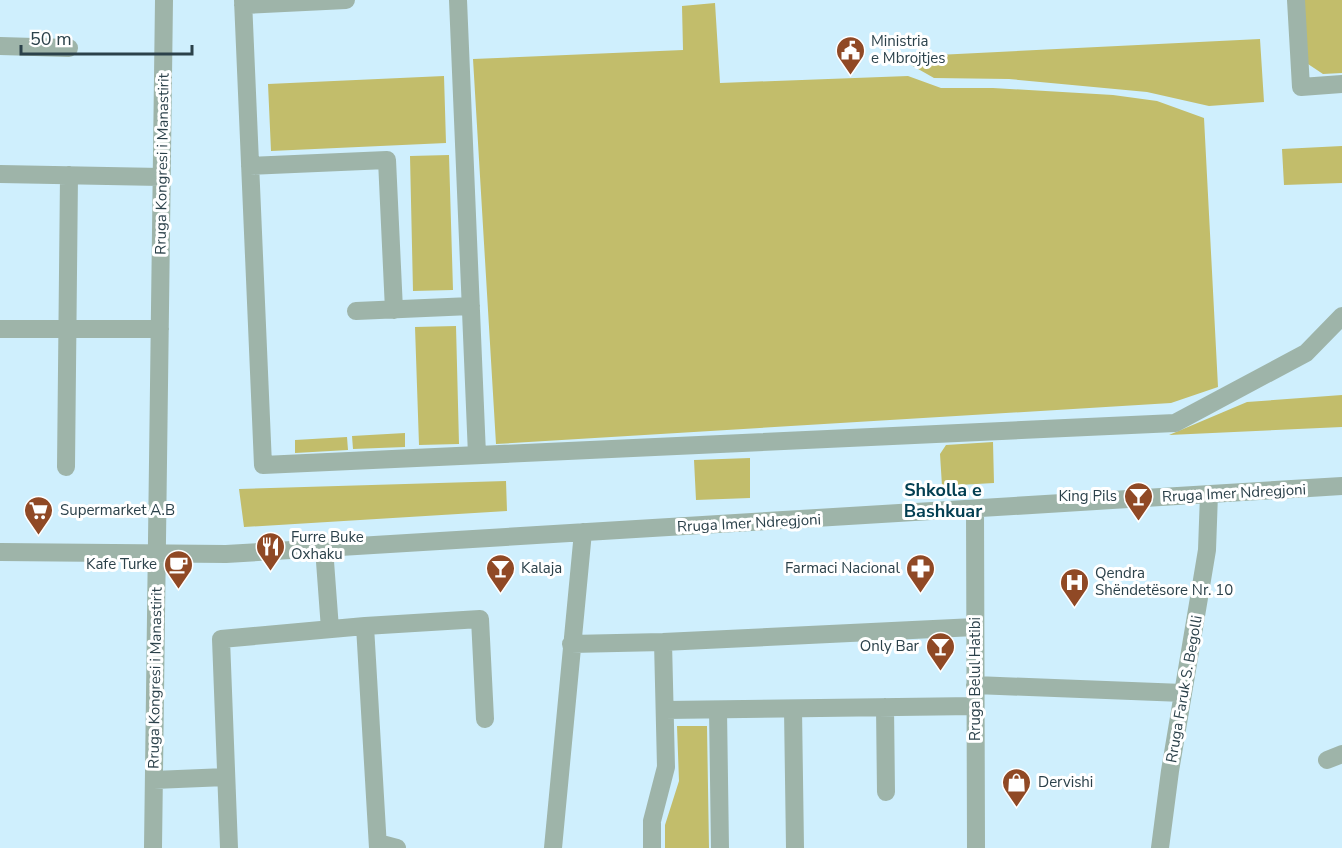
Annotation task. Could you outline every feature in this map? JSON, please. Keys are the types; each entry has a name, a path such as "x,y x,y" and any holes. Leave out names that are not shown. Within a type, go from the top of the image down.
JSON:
{"street":[{"name":"Rruga Kongresi i Manastirit","path":"153,848 164,0"},
{"path":"346,0 243,2 263,465 1175,423 1306,353 1342,315"},
{"path":"458,0 477,455"},
{"path":"1296,0 1301,87 1342,84"},
{"path":"0,46 69,48"},
{"path":"250,166 387,160 394,310"},
{"path":"0,174 161,177"},
{"path":"66,467 69,175"},
{"path":"356,311 471,306"},
{"path":"0,329 159,329"},
{"name":"Rruga Imer Ndregjoni","path":"0,552 226,554 1342,486"},
{"name":"Rruga Faruk S. Begolli","path":"1160,848 1207,550 1209,494"},
{"name":"Rruga Belul Hatibi","path":"975,509 976,848"},
{"path":"553,848 583,532"},
{"path":"324,548 330,629"},
{"path":"229,848 221,639 365,626 480,619 485,719"},
{"path":"365,626 378,845 397,848"},
{"path":"571,644 663,642 975,627"},
{"path":"652,848 652,821 666,767 663,642"},
{"path":"975,685 1183,693"},
{"path":"665,711 975,706"},
{"path":"885,707 886,792"},
{"path":"793,709 795,848"},
{"path":"718,710 720,848"},
{"path":"154,780 226,777"}],"shaded area":[{"path":"1304,0 1342,0 1342,73 1323,74 1308,64"},
{"path":"715,3 720,83 908,76 941,88 993,88 1113,95 1157,101 1204,118 1218,387 1171,403 496,444 473,59 683,50 682,6"},
{"path":"1260,39 1264,102 1209,106 1147,92 1009,79 934,78 897,57"},
{"path":"444,76 446,143 271,151 268,84"},
{"path":"1342,146 1342,183 1284,185 1282,149"},
{"path":"449,155 453,290 413,291 410,156"},
{"path":"456,326 459,444 419,445 415,327"},
{"path":"1342,395 1342,427 1169,435 1247,402"},
{"path":"405,433 405,447 353,449 352,436"},
{"path":"347,437 348,450 295,453 295,440"},
{"path":"993,442 994,483 942,486 940,454 946,445"},
{"path":"750,458 750,498 696,500 694,460"},
{"path":"506,481 507,511 244,527 239,489"},
{"path":"677,726 707,726 709,848 665,848 665,825 679,781"}],"place":[{"name":"Ministria e Mbrojtjes","path":"850,76"},
{"name":"King Pils","path":"1138,522"},
{"name":"Supermarket A.B","path":"39,536"},
{"name":"Furre Buke Oxhaku","path":"270,572"},
{"name":"Kafe Turke","path":"178,590"},
{"name":"Kalaja","path":"500,594"},
{"name":"Farmaci Nacional","path":"921,594"},
{"name":"Qendra Shëndetësore Nr. 10","path":"1074,608"},
{"name":"Only Bar","path":"940,672"},
{"name":"Dervishi","path":"1017,808"}],"district":[{"name":"Shkolla e Bashkuar","path":"943,500"}]}
